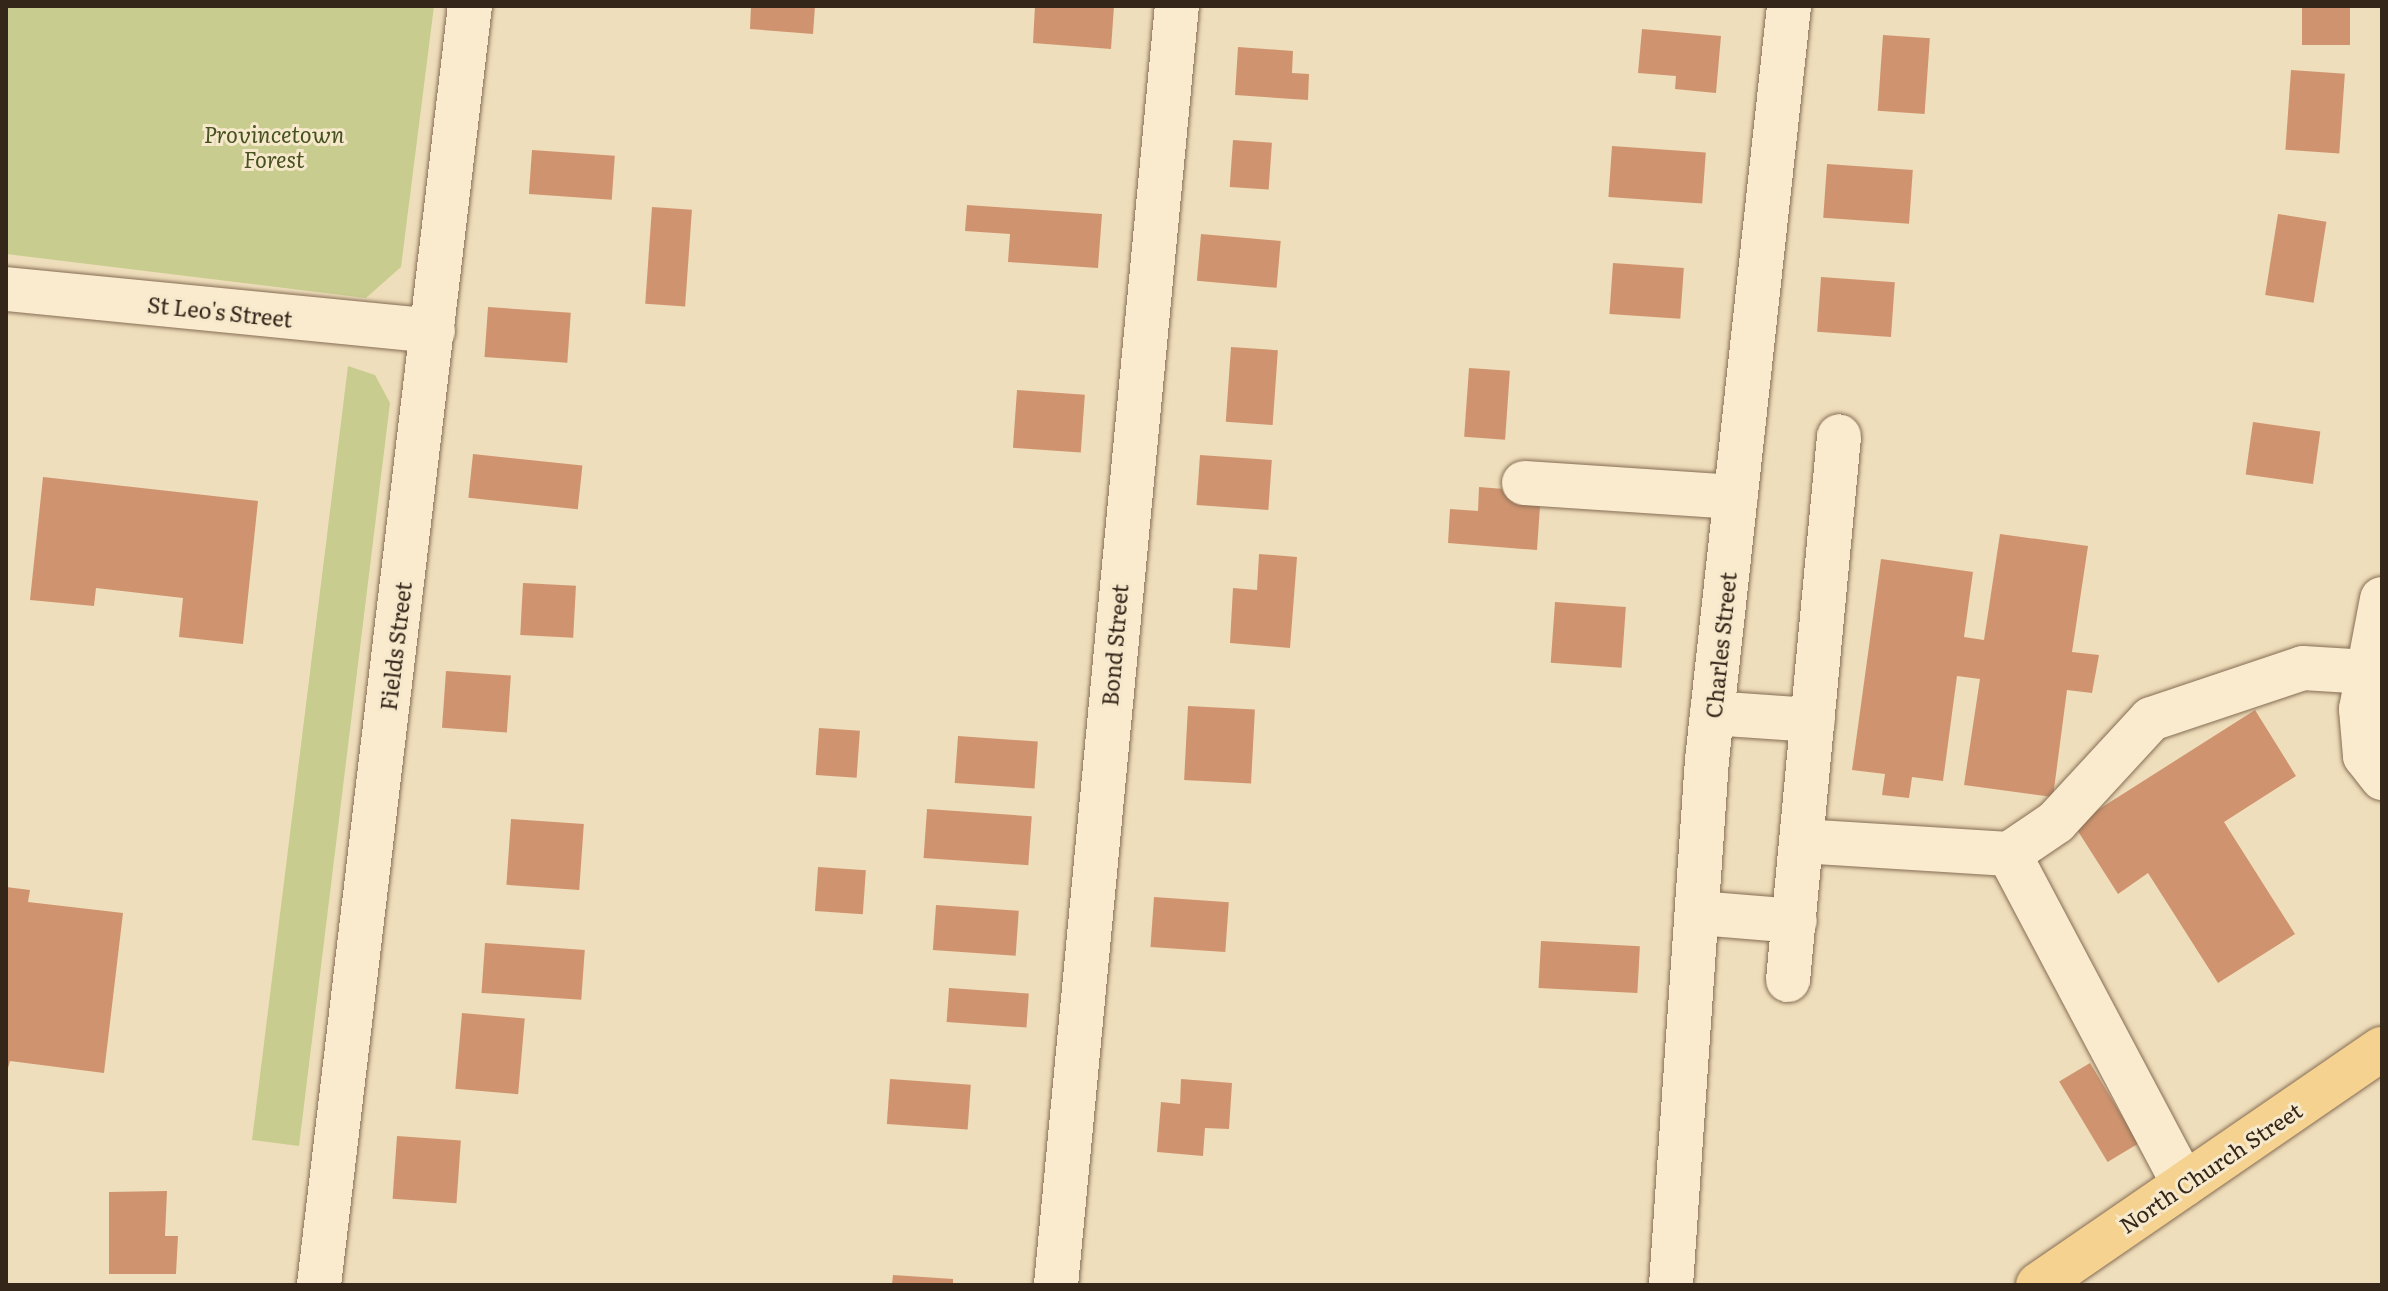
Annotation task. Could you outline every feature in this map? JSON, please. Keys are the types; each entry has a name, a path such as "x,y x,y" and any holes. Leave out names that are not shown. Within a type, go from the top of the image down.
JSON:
{"main road":[{"name":"North Church Street","path":"2038,1285 2382,1049"}],"street":[{"name":"Fields Street","path":"319,1285 470,6"},
{"name":"Bond Street","path":"1056,1285 1177,6"},
{"name":"Charles Street","path":"1671,1285 1712,713 1789,6"},
{"name":"St Leo's Street","path":"6,289 433,331"},
{"path":"1788,980 1839,436"},
{"path":"1524,483 1736,497"},
{"path":"2382,599 2361,709 2365,756 2382,778"},
{"path":"1801,841 2009,854 2056,822 2151,719 2303,668 2368,672"},
{"path":"1712,713 1813,720"},
{"path":"2009,854 2184,1184"},
{"path":"1698,913 1795,921"}],"green space":[{"name":"Provincetown Forest","path":"6,6 434,6 401,267 366,298 6,254"},
{"path":"348,366 375,375 390,403 299,1146 252,1140"}],"building":[{"path":"751,6 815,6 813,34 750,29"},
{"path":"1035,6 1114,6 1111,49 1033,43"},
{"path":"2302,6 2350,6 2350,45 2302,45"},
{"path":"1642,29 1721,36 1716,93 1675,89 1676,76 1638,73"},
{"path":"1883,35 1930,38 1925,114 1878,111"},
{"path":"1238,47 1293,51 1292,73 1309,74 1308,100 1235,95"},
{"path":"2291,70 2345,74 2339,154 2285,150"},
{"path":"1233,140 1272,143 1269,190 1230,187"},
{"path":"1612,146 1706,153 1702,203 1608,197"},
{"path":"532,150 615,156 612,200 529,194"},
{"path":"1827,164 1913,170 1909,224 1823,218"},
{"path":"967,205 1102,214 1098,268 1008,262 1010,234 965,231"},
{"path":"652,207 692,210 685,307 645,304"},
{"path":"2278,214 2326,222 2314,303 2265,295"},
{"path":"1201,234 1281,241 1277,288 1197,281"},
{"path":"1613,263 1684,268 1680,319 1609,314"},
{"path":"1821,277 1895,282 1891,337 1817,332"},
{"path":"488,307 571,313 567,363 485,357"},
{"path":"1231,347 1278,350 1273,425 1226,422"},
{"path":"1469,368 1510,371 1505,440 1464,437"},
{"path":"1017,390 1085,395 1081,453 1013,448"},
{"path":"2253,422 2320,431 2313,484 2246,474"},
{"path":"473,454 582,465 578,509 468,498"},
{"path":"1200,455 1272,460 1268,510 1197,505"},
{"path":"43,477 258,501 243,644 179,637 183,598 96,588 94,606 30,600"},
{"path":"1479,487 1541,492 1537,550 1448,543 1450,509 1478,511"},
{"path":"2000,534 2088,546 2072,652 2099,655 2092,693 2067,690 2053,797 1964,785 1980,679 1957,676 1943,781 1912,777 1909,798 1882,795 1885,774 1852,770 1881,559 1973,572 1964,637 1984,640"},
{"path":"1259,554 1297,557 1290,648 1230,643 1233,588 1257,590"},
{"path":"523,583 576,586 573,638 520,635"},
{"path":"1555,602 1626,607 1622,668 1551,663"},
{"path":"446,671 511,676 507,732 442,728"},
{"path":"1188,706 1255,710 1251,783 1184,780"},
{"path":"2255,710 2296,776 2224,822 2295,934 2218,983 2148,873 2118,894 2074,825"},
{"path":"819,728 860,731 857,778 816,775"},
{"path":"958,736 1038,742 1035,788 955,783"},
{"path":"927,809 1032,816 1028,865 924,858"},
{"path":"511,819 584,824 579,890 506,885"},
{"path":"818,867 866,870 863,914 815,911"},
{"path":"6,887 30,890 28,902 123,913 104,1073 10,1061 6,1075"},
{"path":"1154,897 1229,902 1225,952 1151,947"},
{"path":"936,905 1019,911 1016,956 933,950"},
{"path":"1541,941 1640,946 1637,993 1539,988"},
{"path":"485,943 585,950 581,1000 482,993"},
{"path":"949,988 1029,994 1026,1027 947,1022"},
{"path":"462,1013 525,1018 518,1094 455,1089"},
{"path":"2090,1063 2138,1144 2108,1162 2059,1082"},
{"path":"890,1079 971,1085 968,1130 887,1124"},
{"path":"1181,1079 1232,1083 1229,1129 1205,1128 1203,1156 1157,1152 1161,1102 1180,1104"},
{"path":"397,1136 461,1140 456,1203 393,1199"},
{"path":"167,1191 165,1236 178,1236 176,1274 109,1274 109,1192"},
{"path":"893,1275 953,1279 953,1285 892,1285"}]}
